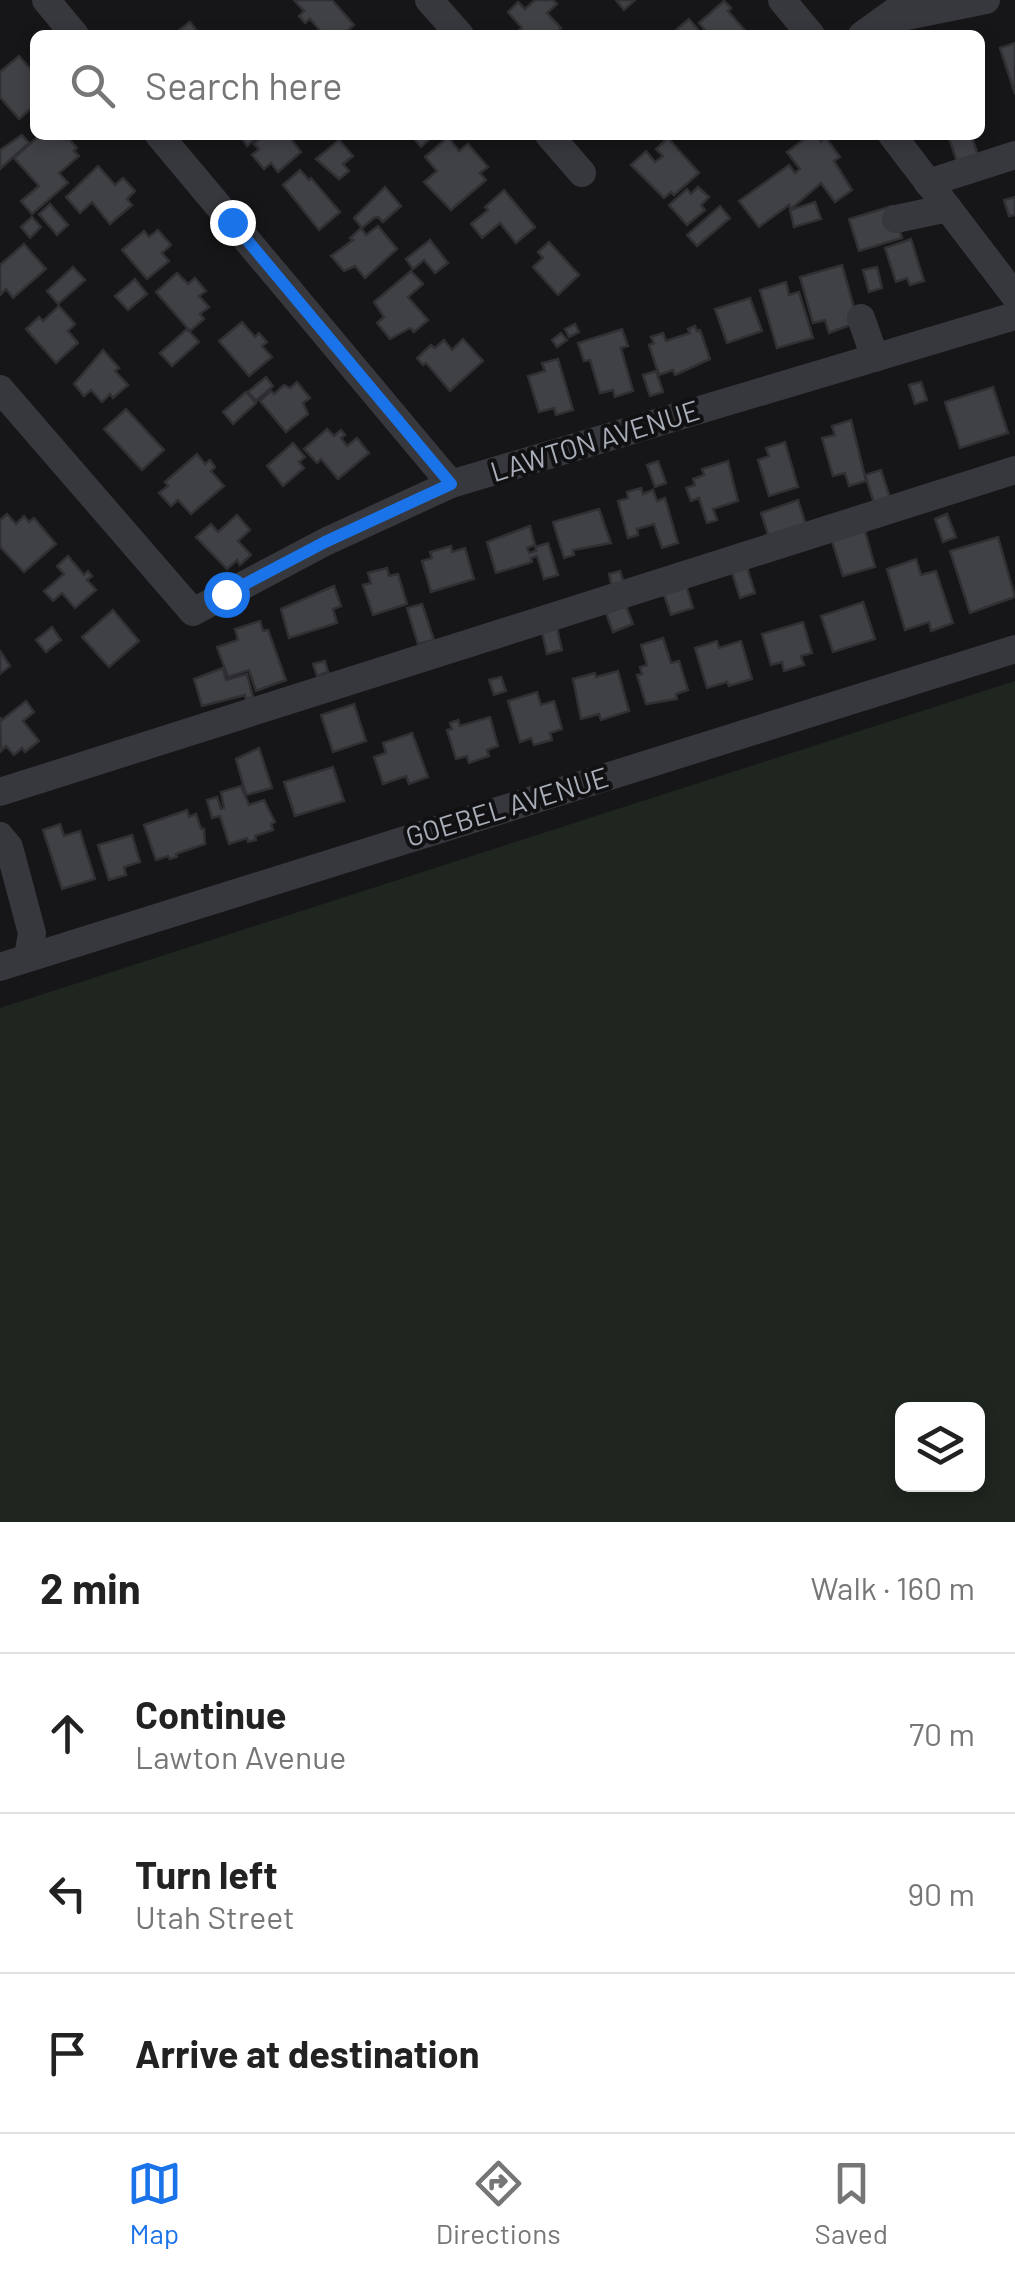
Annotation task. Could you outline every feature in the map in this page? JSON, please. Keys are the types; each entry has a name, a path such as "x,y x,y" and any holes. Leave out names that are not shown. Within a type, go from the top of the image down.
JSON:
{"street":[{"path":"46,0 71,30"},
{"path":"429,0 456,30"},
{"path":"782,0 808,30"},
{"path":"871,30 909,0"},
{"path":"888,20 986,0"},
{"path":"163,140 451,484"},
{"path":"553,140 582,173"},
{"path":"896,140 1015,296"},
{"path":"928,183 1015,155"},
{"path":"896,219 948,208"},
{"name":"LAWTON AVENUE","path":"0,389 192,612 325,542 451,484 1015,316"},
{"path":"861,318 875,358"},
{"path":"0,792 1015,470"},
{"name":"GOEBEL AVENUE","path":"0,966 1015,648"},
{"path":"0,836 9,847 32,933 28,957"}],"shaded area":[{"path":"1015,681 1015,1522 0,1522 0,1008"}],"building":[{"path":"294,0 332,0 354,25 348,30 320,30 310,19 305,23 299,16 304,11"},
{"path":"535,0 553,0 557,4 547,13 561,28 519,30 522,28 508,12 518,2 525,9"},
{"path":"616,0 635,0 624,10"},
{"path":"724,1 745,30 705,30 699,23"},
{"path":"689,19 698,30 676,30"},
{"path":"190,22 196,30 180,30"},
{"path":"1015,43 1015,94 1000,48"},
{"path":"19,56 30,68 30,109 19,119 0,97 0,72"},
{"path":"22,135 29,143 0,169 0,150"},
{"path":"34,140 70,140 79,156 59,173 68,183 32,214 21,201 39,186 14,158"},
{"path":"258,140 292,140 301,152 278,172 271,163 264,169 252,155 259,149 254,144"},
{"path":"339,140 353,156 343,164 349,171 339,179 316,159"},
{"path":"445,140 450,140 459,151 468,144 488,167 480,173 486,180 451,210 424,182 437,171 425,157"},
{"path":"670,140 699,173 674,195 671,192 664,198 631,165 646,151 655,162 663,156 656,149"},
{"path":"803,140 827,140 840,157 834,161 852,190 835,202 821,183 791,209 789,205 759,227 739,201 789,165 795,173 800,169 787,152"},
{"path":"950,140 973,140 978,155 957,162"},
{"path":"98,166 115,185 123,178 135,191 127,199 132,205 110,224 92,202 80,213 66,197"},
{"path":"300,170 340,212 319,230 283,185"},
{"path":"385,187 401,206 383,222 374,218 362,228 354,218"},
{"path":"698,187 709,197 701,205 705,210 687,225 669,205 687,189 691,194"},
{"path":"504,190 535,227 516,243 500,223 482,238 471,224"},
{"path":"1015,197 1015,215 1009,216 1004,200"},
{"path":"815,202 821,219 794,227 790,210"},
{"path":"50,204 68,225 57,235 39,214"},
{"path":"720,206 730,218 697,246 687,235"},
{"path":"892,206 902,238 859,251 849,219"},
{"path":"32,217 41,227 30,238 21,227"},
{"path":"378,226 397,249 365,278 355,266 344,271 331,256 353,240 350,238 361,228 366,235"},
{"path":"158,230 171,245 162,253 169,261 147,279 122,250 144,231 149,237"},
{"path":"911,239 924,281 910,285 907,278 896,282 885,248"},
{"path":"430,240 448,263 435,273 424,260 413,269 406,259"},
{"path":"549,242 579,275 558,295 533,267 543,258 538,252"},
{"path":"24,244 46,269 13,298 6,289 0,295 0,265"},
{"path":"842,265 858,322 829,333 825,320 813,323 800,277"},
{"path":"73,267 85,280 58,304 47,291"},
{"path":"877,267 882,288 869,292 863,270"},
{"path":"411,271 423,284 408,297 428,320 414,332 410,328 390,339 377,323 384,317 374,302"},
{"path":"177,273 188,284 195,278 206,291 199,296 209,307 200,314 204,319 190,331 156,292"},
{"path":"135,279 147,294 128,310 115,296"},
{"path":"786,282 789,295 799,292 813,338 777,348 760,290"},
{"path":"750,298 762,331 727,343 715,309"},
{"path":"59,306 75,324 68,331 78,343 56,363 26,329 39,317 43,321"},
{"path":"242,322 255,337 259,333 267,342 262,346 272,357 249,376 219,341"},
{"path":"575,324 579,332 569,337 565,329"},
{"path":"695,326 710,359 675,375 673,370 659,375 649,345 654,343 651,337 663,333 666,341 690,333 688,329"},
{"path":"187,329 199,342 172,366 160,353"},
{"path":"622,329 628,346 621,348 633,391 615,397 613,390 600,393 590,360 584,361 578,343"},
{"path":"561,333 567,340 557,347 552,340"},
{"path":"463,339 483,361 450,391 417,358 431,345 435,348 444,340 452,350"},
{"path":"103,350 128,385 102,402 91,390 84,396 74,384"},
{"path":"558,359 573,410 556,415 554,408 539,412 528,376 545,371 542,363"},
{"path":"656,371 663,392 650,396 643,375"},
{"path":"266,377 273,386 256,401 248,392"},
{"path":"297,382 310,398 303,403 308,414 286,432 260,401 271,391 274,394 284,385 290,388"},
{"path":"921,382 927,400 915,404 909,385"},
{"path":"993,387 1008,433 960,448 945,402"},
{"path":"246,392 256,403 233,424 223,412"},
{"path":"126,409 164,450 142,470 104,429"},
{"path":"851,420 866,481 849,486 845,473 833,476 822,438 835,435 832,426"},
{"path":"327,429 334,436 341,430 347,446 357,438 369,453 338,479 321,459 317,463 304,449"},
{"path":"785,442 798,487 769,496 758,460 769,456 766,448"},
{"path":"293,443 305,457 299,462 304,468 283,486 267,466"},
{"path":"197,454 205,464 210,460 215,467 211,471 224,486 191,514 178,500 171,506 159,493 168,486 165,482"},
{"path":"658,461 666,483 655,487 647,465"},
{"path":"728,461 738,501 713,509 717,520 707,523 699,498 691,501 686,488 695,485 693,479 704,475 702,469"},
{"path":"881,470 891,501 875,506 865,475"},
{"path":"641,488 643,494 653,490 657,501 665,498 678,543 662,548 654,524 637,529 638,535 628,538 618,501 628,498 627,492"},
{"path":"798,500 807,528 770,541 761,513"},
{"path":"599,509 611,543 573,550 574,555 564,558 553,522"},
{"path":"7,514 16,524 24,516 29,522 34,518 56,544 24,572 0,547 0,520"},
{"path":"947,514 956,537 943,542 935,519"},
{"path":"237,515 250,530 238,541 251,555 240,565 237,560 227,569 196,537 211,524 218,532"},
{"path":"530,526 535,545 527,548 529,553 548,543 558,575 544,579 537,556 531,558 532,562 496,573 487,542"},
{"path":"865,531 875,567 843,576 832,541"},
{"path":"998,537 1015,597 970,613 950,551"},
{"path":"451,546 452,552 465,548 474,579 431,592 422,561 432,558 430,552"},
{"path":"68,556 84,575 88,571 92,576 87,580 96,590 75,608 62,593 53,601 44,591 64,574 57,566"},
{"path":"916,559 921,575 936,571 953,623 931,631 929,622 905,630 887,569"},
{"path":"747,567 755,593 740,598 732,572"},
{"path":"387,568 389,576 398,574 407,604 373,615 363,585 371,583 368,573"},
{"path":"620,571 624,584 612,587 609,574"},
{"path":"686,585 693,608 671,615 663,592"},
{"path":"334,586 341,606 333,609 337,623 289,638 281,609"},
{"path":"863,602 875,639 833,652 821,616"},
{"path":"422,604 434,640 418,644 407,608"},
{"path":"626,606 633,624 613,632 606,613"},
{"path":"113,610 139,641 109,667 82,637"},
{"path":"260,621 263,631 268,630 286,680 256,691 249,670 228,677 217,647 238,640 235,629"},
{"path":"803,622 812,653 801,656 804,665 784,671 782,662 771,665 762,634"},
{"path":"52,627 61,640 46,652 36,640"},
{"path":"557,628 562,650 547,654 542,632"},
{"path":"663,638 671,663 679,661 688,690 676,694 677,699 646,704 637,675 642,674 640,667 647,665 641,645"},
{"path":"717,641 719,648 741,641 752,679 707,688 695,648"},
{"path":"0,651 10,666 0,674"},
{"path":"325,661 328,672 317,676 313,664"},
{"path":"223,668 226,680 247,674 253,697 246,700 245,695 202,706 194,679"},
{"path":"618,671 629,711 601,720 599,714 581,719 573,679"},
{"path":"501,677 506,691 494,695 489,680"},
{"path":"537,692 541,705 554,701 562,729 550,733 552,740 534,745 531,738 520,742 508,701"},
{"path":"26,701 34,712 23,721 39,741 14,755 6,746 1,751 0,718"},
{"path":"354,704 366,741 333,752 321,715"},
{"path":"490,717 498,746 487,750 489,756 469,763 467,756 456,759 447,730 452,729 450,723 458,720 460,726"},
{"path":"412,733 428,777 409,784 406,776 383,784 374,757 386,753 383,743"},
{"path":"259,748 272,788 246,795 236,759"},
{"path":"333,767 344,801 295,816 284,782"},
{"path":"241,786 249,805 264,800 275,822 271,824 273,830 255,836 256,840 248,842 247,838 229,844 220,816 212,818 207,800 217,797 221,809 224,808 221,792"},
{"path":"187,810 189,817 196,814 204,829 205,844 176,854 177,857 156,860 144,825"},
{"path":"60,824 64,836 80,831 95,879 62,889 43,830"},
{"path":"132,835 140,862 124,867 126,875 109,880 98,845"}],"route":[{"path":"226,594 325,542 451,484 232,222"}]}
